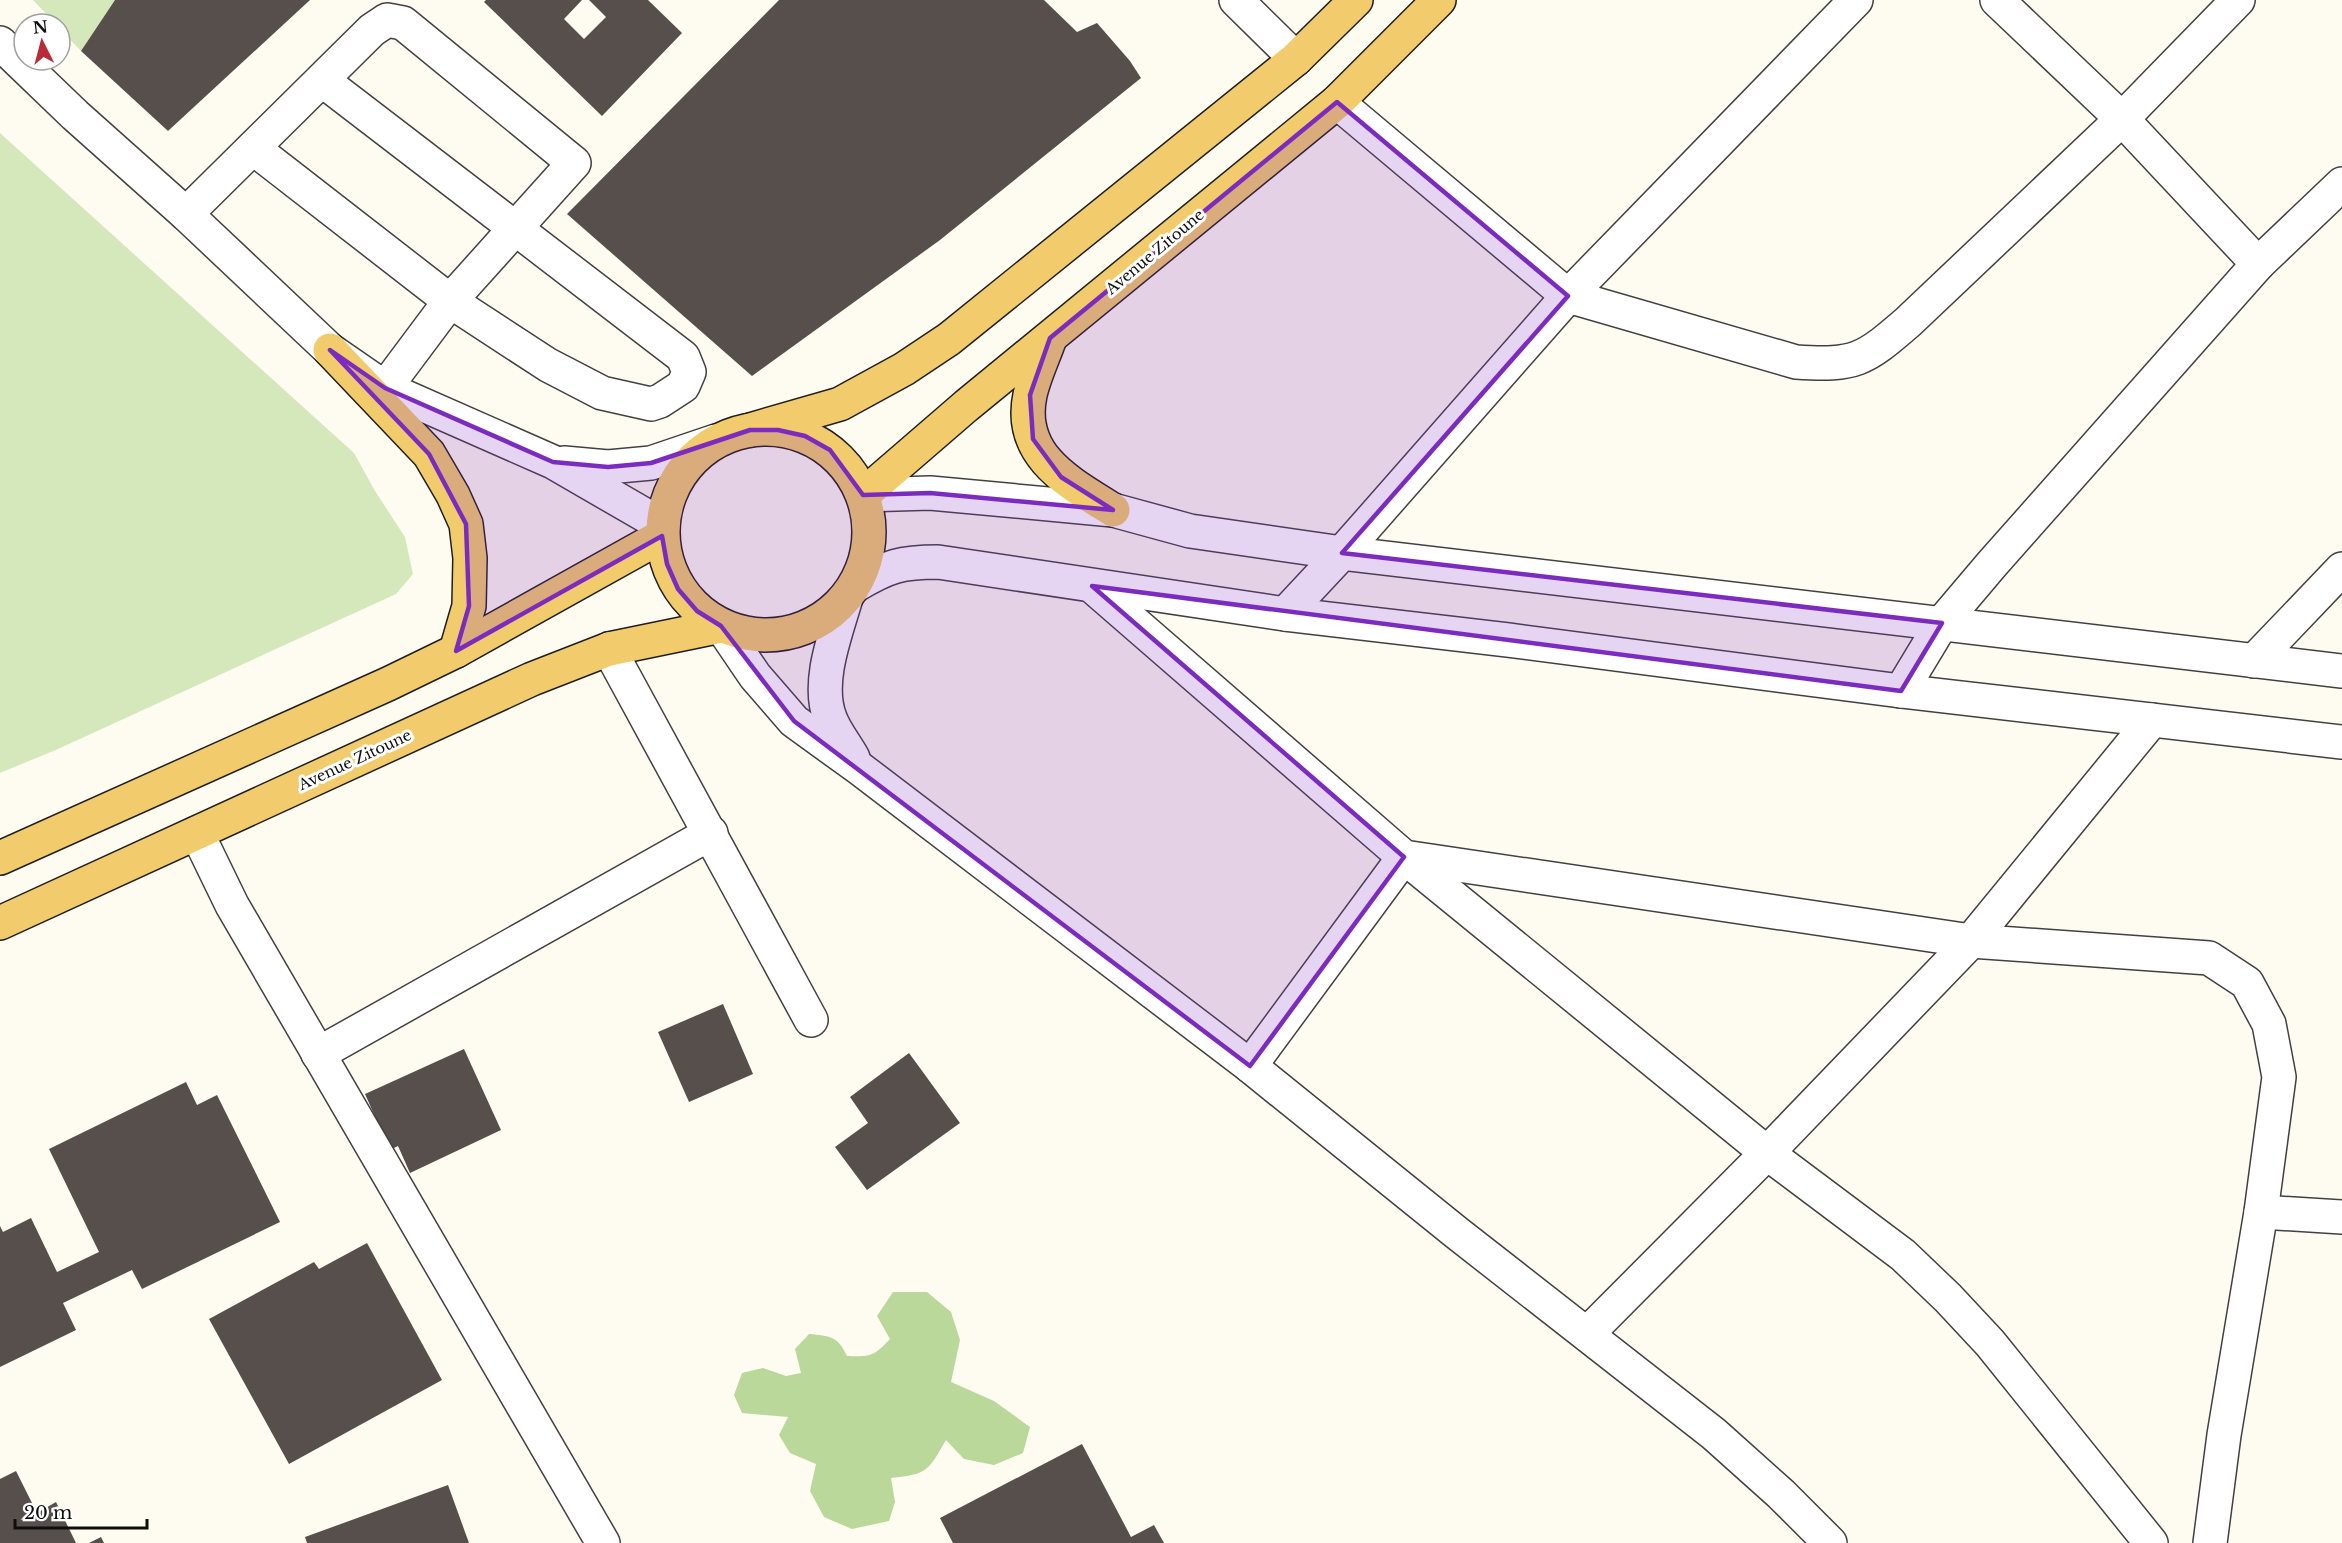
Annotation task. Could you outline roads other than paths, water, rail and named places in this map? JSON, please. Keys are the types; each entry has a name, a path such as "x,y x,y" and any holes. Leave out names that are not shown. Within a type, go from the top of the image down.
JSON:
{"main road":[{"path":"750,429 778,429 805,436 830,450 849,470 863,495 869,518 869,540 865,564 851,592 820,621 789,634 754,635 721,626 697,611 678,589 667,564 662,530 670,491 688,463 716,441 750,429 840,404 904,369 949,339 1296,59 1356,0"},
{"name":"Avenue Zitoune","path":"863,495 966,406 1337,102 1439,0"},
{"path":"1050,338 1030,395 1028,417 1033,439 1042,457 1061,477 1113,510"},
{"path":"330,350 429,454 453,495 466,524 470,558 469,606 456,651"},
{"path":"0,858 388,684 456,651 662,530"},
{"name":"Avenue Zitoune","path":"0,923 532,679 609,649 721,626"}],"street":[{"path":"1236,0 1296,59"},
{"path":"1285,614 1342,553 1568,296 1856,0"},
{"path":"1997,0 2122,119 2259,264"},
{"path":"1337,102 1568,296 1797,362 1827,364 1852,361 1875,350 1908,322 2122,119 2238,0"},
{"path":"186,214 372,30 387,20 403,23 574,163 450,302 385,388"},
{"path":"0,43 330,350 385,388 554,462 662,530"},
{"path":"253,148 450,302 548,365 602,393 651,404 683,386 689,372 683,357 322,80"},
{"path":"1901,691 1942,623 2259,264 2342,184"},
{"path":"554,462 608,467 651,463 716,441"},
{"path":"863,495 930,493 1113,510 1190,531 1342,553 2342,671"},
{"path":"859,768 829,717 825,683 830,656 851,592 880,571 909,562 938,562 1285,614 1508,640 1901,691 2342,742"},
{"path":"2254,661 2342,569"},
{"path":"1092,586 1404,857 1767,1153 1903,1255 1948,1298 1990,1344 2151,1543"},
{"path":"721,626 755,676 794,721 1250,1066 1714,1434 1781,1494 1830,1543"},
{"path":"609,649 811,1020"},
{"path":"1587,1334 1767,1153 1971,940 2152,720"},
{"path":"197,833 232,904 603,1543"},
{"path":"318,1054 711,833"},
{"path":"1404,857 1971,940 2209,958 2247,983 2269,1024 2279,1077 2261,1212 2224,1435 2210,1543"},
{"path":"1250,1066 1404,857"},
{"path":"2261,1212 2342,1217"}]}
